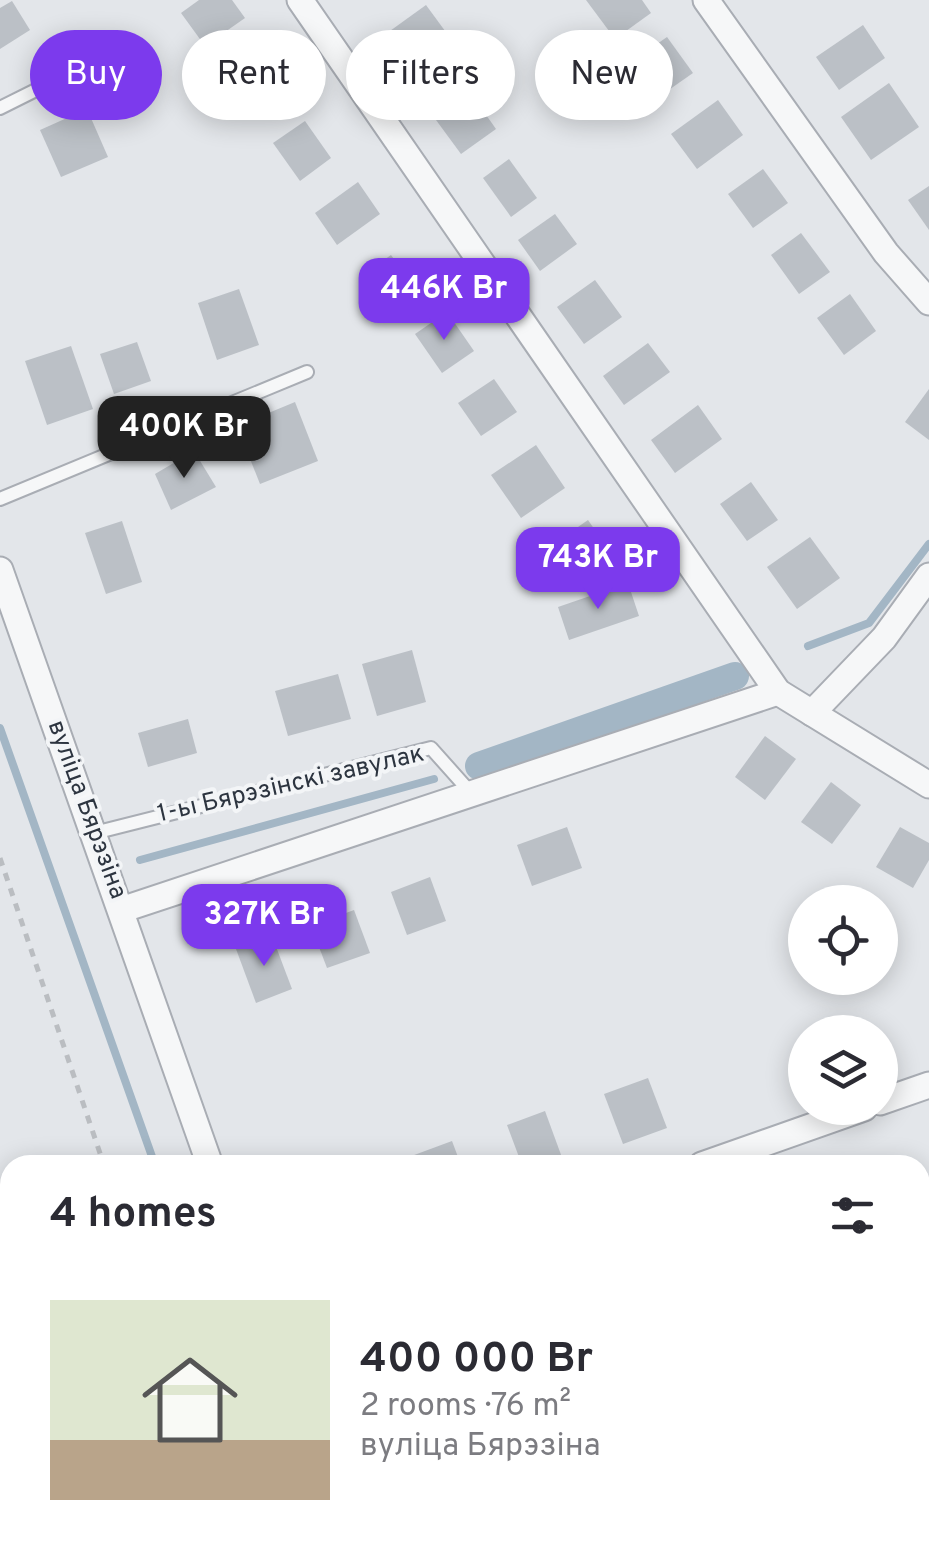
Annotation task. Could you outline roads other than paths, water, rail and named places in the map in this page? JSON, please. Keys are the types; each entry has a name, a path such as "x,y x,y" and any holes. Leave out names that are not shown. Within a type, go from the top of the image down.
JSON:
{"street":[{"path":"300,0 778,692 929,785"},
{"path":"706,0 886,253 929,302"},
{"name":"вуліца Бярэзіна","path":"0,570 207,1155"},
{"path":"812,713 884,638 929,576"},
{"path":"121,910 778,692"},
{"path":"898,1095 929,1084"},
{"path":"730,1155 816,1125"}],"lane":[{"path":"0,108 30,94"},
{"path":"0,499 307,372"},
{"name":"1-ы Бярэзінскі завулак","path":"94,833 431,748 472,794"}],"waterway":[{"path":"808,646 869,623 929,544"},
{"path":"479,766 735,676"},
{"path":"0,728 151,1155"},
{"path":"140,860 434,779"}]}
